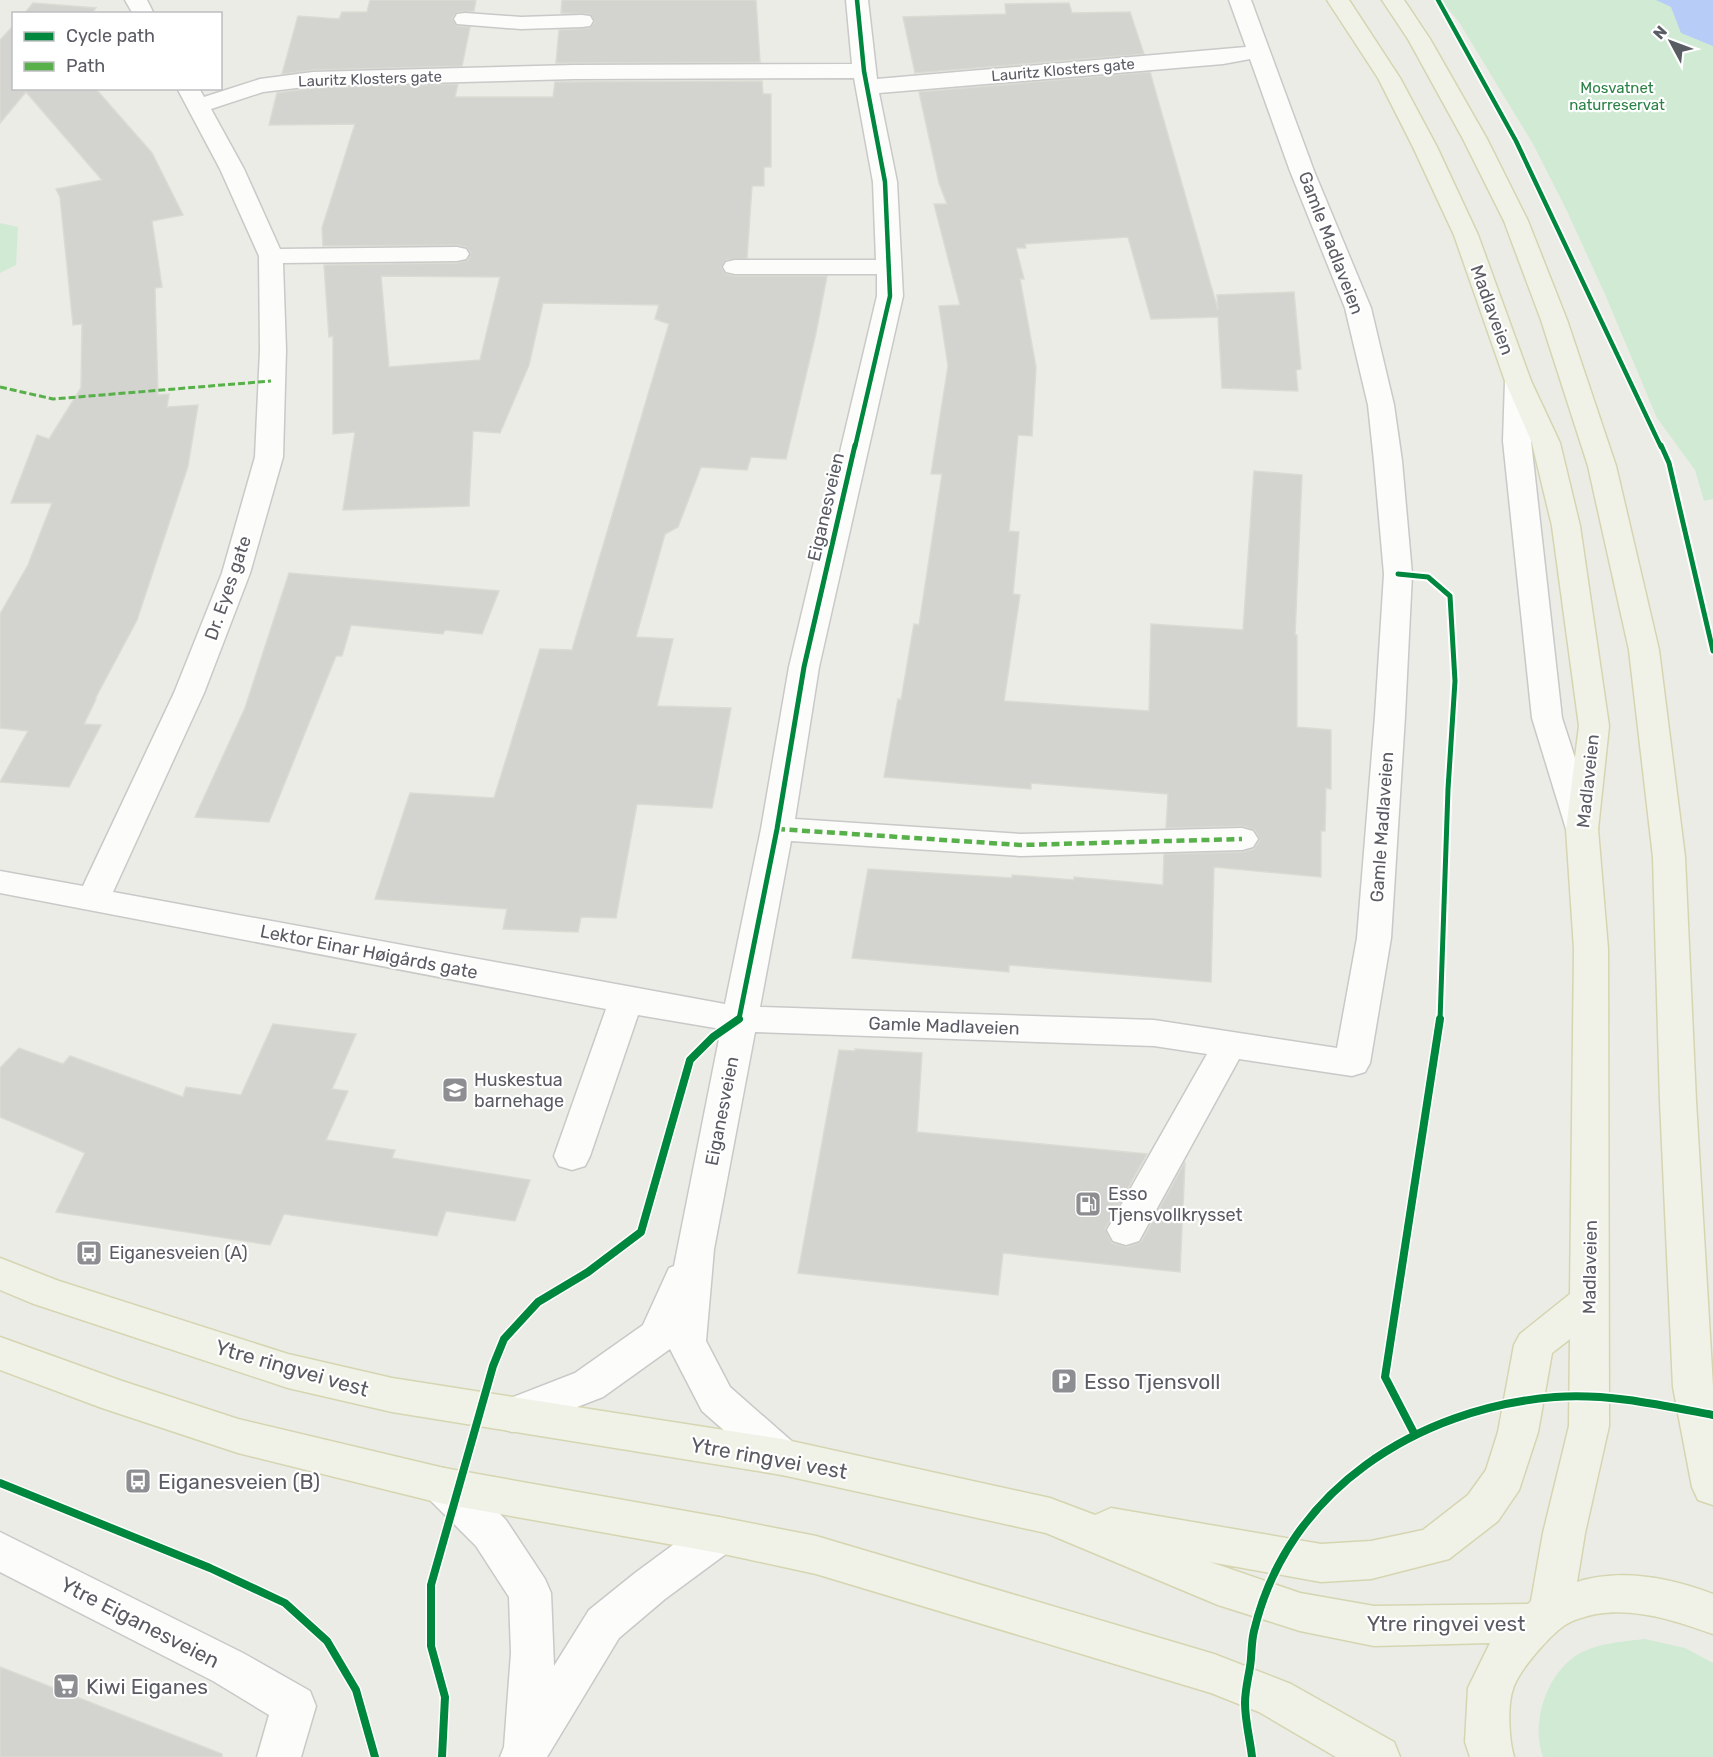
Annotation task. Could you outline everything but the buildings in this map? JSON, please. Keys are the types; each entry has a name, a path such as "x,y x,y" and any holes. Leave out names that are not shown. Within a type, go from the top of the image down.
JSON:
{"main road":[{"name":"Madlaveien","path":"1338,0 1389,78 1425,147 1466,236 1518,381 1546,443 1566,526 1594,726 1582,829 1591,949 1588,1374 1590,1426 1578,1484 1544,1617"},
{"path":"1393,0 1419,39 1475,139 1525,243 1554,320 1602,466 1644,650 1669,857 1678,1101 1693,1387 1701,1441 1713,1487"},
{"name":"Ytre ringvei vest","path":"0,1273 48,1293 288,1371 392,1395 782,1457 1050,1516 1233,1591 1300,1612 1374,1626 1544,1617"},
{"path":"1050,1516 1321,1563 1371,1560 1434,1546 1483,1508 1503,1477 1518,1432 1534,1345 1590,1300"},
{"path":"0,1353 116,1396 238,1437 444,1486 719,1535 816,1555 1214,1674 1275,1698 1378,1757"},
{"path":"1492,1757 1487,1742 1490,1688 1508,1653 1544,1617 1596,1596 1647,1595 1701,1609 1713,1615"}],"street":[{"name":"Eiganesveien","path":"782,1457 716,1399 686,1341 696,1249 777,830 804,667 890,296 885,182 865,79 857,0"},
{"name":"Gamle Madlaveien","path":"739,1019 1154,1033 1352,1063 1374,938 1398,574 1388,461 1381,405 1358,308 1302,171 1240,0"},
{"name":"Lauritz Klosters gate","path":"465,19 514,49 704,71 865,79 1223,57 1259,51"},
{"name":"Lauritz Klosters gate","path":"193,97 514,49 582,21"},
{"name":"Dr. Eyes gate","path":"93,899 189,693 236,573 269,457 273,350 271,256 232,169 193,97"},
{"path":"271,256 457,254"},
{"path":"735,267 889,267"},
{"path":"1518,381 1517,441 1547,718 1582,829"},
{"path":"777,830 1021,845 1242,839"},
{"name":"Lektor Einar Høigårds gate","path":"0,882 626,1000 739,1019"},
{"path":"572,1156 626,1000"},
{"path":"1126,1230 1230,1044"},
{"name":"Eiganesveien","path":"512,1415 589,1385 658,1336 696,1249"},
{"path":"444,1486 491,1533 530,1593 533,1653 523,1755"},
{"path":"523,1755 604,1624 650,1586 719,1535"},
{"name":"Ytre Eiganesveien","path":"0,1551 228,1667 294,1706 279,1757"}],"green space":[{"name":"Mosvatnet naturreservat","path":"1441,0 1713,0 1713,499 1704,501 1695,470 1657,418 1604,292 1533,144 1459,22"},
{"path":"0,223 18,227 16,265 0,273"},
{"path":"1645,1639 1685,1648 1713,1663 1713,1757 1543,1757 1539,1730 1543,1702 1555,1677 1564,1666 1574,1657 1590,1649"}],"water":[{"path":"1656,0 1713,0 1713,46 1681,33 1671,7"}],"marked path":[{"path":"0,387 53,399 271,381"},
{"path":"777,829 1021,845 1242,839"}],"cycle path":[{"path":"442,1757 445,1697 431,1646 431,1585 493,1366 504,1339 538,1302 588,1272 641,1232 690,1060 713,1037 739,1019 777,829 804,667 890,296 885,182 864,71 857,0"},
{"path":"1438,0 1516,141 1669,463 1713,651"},
{"path":"1398,574 1428,577 1450,596 1455,681 1448,789 1441,1013 1385,1377 1414,1433"},
{"path":"1252,1757 1245,1703 1251,1646 1254,1631 1274,1576 1299,1532 1330,1494 1367,1462 1408,1437 1454,1417 1503,1404 1555,1397 1595,1397 1635,1401 1713,1415"},
{"path":"0,1483 210,1568 285,1603 327,1641 356,1690 375,1757"}],"place":[{"name":"Huskestua barnehage","path":"455,1090"},
{"name":"Esso Tjensvollkrysset","path":"1088,1204"},
{"name":"Eiganesveien (A)","path":"89,1253"},
{"name":"Esso Tjensvoll","path":"1064,1381"},
{"name":"Eiganesveien (B)","path":"138,1481"},
{"name":"Kiwi Eiganes","path":"66,1686"}]}
